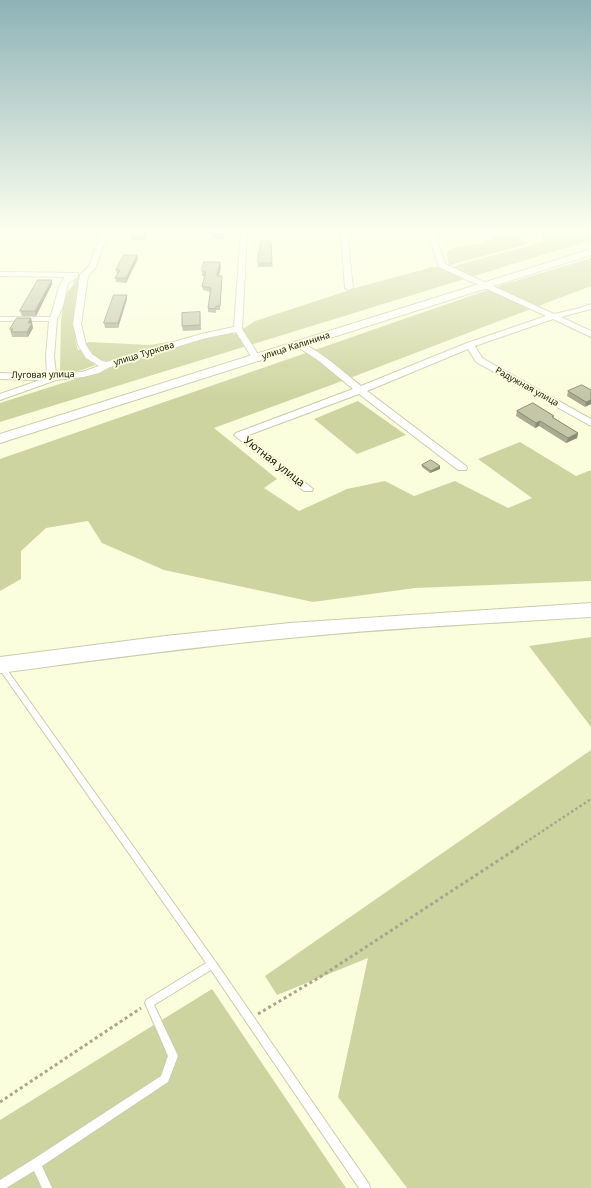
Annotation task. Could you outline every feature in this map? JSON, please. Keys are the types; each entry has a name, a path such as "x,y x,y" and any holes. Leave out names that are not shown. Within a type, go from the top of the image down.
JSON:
{"main road":[{"name":"улица Калинина","path":"0,439 257,359 478,287"},
{"path":"0,665 190,641 314,629 435,619 591,610"}],"street":[{"path":"0,397 52,378 50,356 53,319 59,306 63,287"},
{"name":"улица Туркова","path":"82,287 77,324 82,345 89,356 99,363 107,365 204,336 238,330"},
{"path":"241,287 238,330 257,359"},
{"path":"491,287 591,334"},
{"path":"360,390 470,345 555,316 591,306"},
{"path":"0,319 53,319"},
{"path":"301,345 322,359 462,468"},
{"name":"Радужная улица","path":"470,345 479,360 591,423"},
{"name":"Луговая улица","path":"0,376 53,376 84,374 107,365"},
{"name":"Уютная улица","path":"308,489 239,435 360,390"}],"lane":[{"path":"0,665 250,1018 365,1188"},
{"path":"0,1186 165,1079 173,1056 149,1003 212,964"},
{"path":"36,1164 47,1188"}],"path":[{"path":"250,1018 320,977 591,799"},
{"path":"0,1102 149,1003"}],"green space":[{"path":"71,287 79,287 74,323 76,341 78,350 82,350 87,358 95,365 73,372 64,372 60,370 61,321 64,300"},
{"path":"358,287 437,287 0,422 0,403 204,338 229,333 235,334 255,321"},
{"path":"495,287 587,287 214,428 277,479 264,488 299,511 347,489 385,481 414,496 455,481 508,508 532,498 478,459 520,442 576,476 591,470 591,581 415,588 313,602 164,570 102,543 88,521 46,528 21,551 21,579 0,591 0,459"},
{"path":"183,340 115,360 106,361 96,359 85,344 89,342 150,345"},
{"path":"358,401 406,435 357,454 314,419"},
{"path":"591,637 591,727 529,646"},
{"path":"591,750 591,1188 407,1188 338,1097 368,958 277,995 265,976"},
{"path":"212,989 346,1188 0,1188 0,1120"}],"building":[{"path":"34,287 48,287 35,311 20,311"},
{"path":"208,287 221,287 220,306 216,306 215,309 208,308 211,288"},
{"path":"114,295 127,295 118,323 104,323"},
{"path":"200,312 200,325 182,326 182,313"},
{"path":"17,318 31,318 28,323 32,323 27,332 11,332 13,329 10,329"},
{"path":"582,385 591,390 591,400 586,402 568,391"},
{"path":"533,403 578,433 568,438 540,421 536,423 517,411"},
{"path":"431,460 440,466 431,471 422,465"}]}
